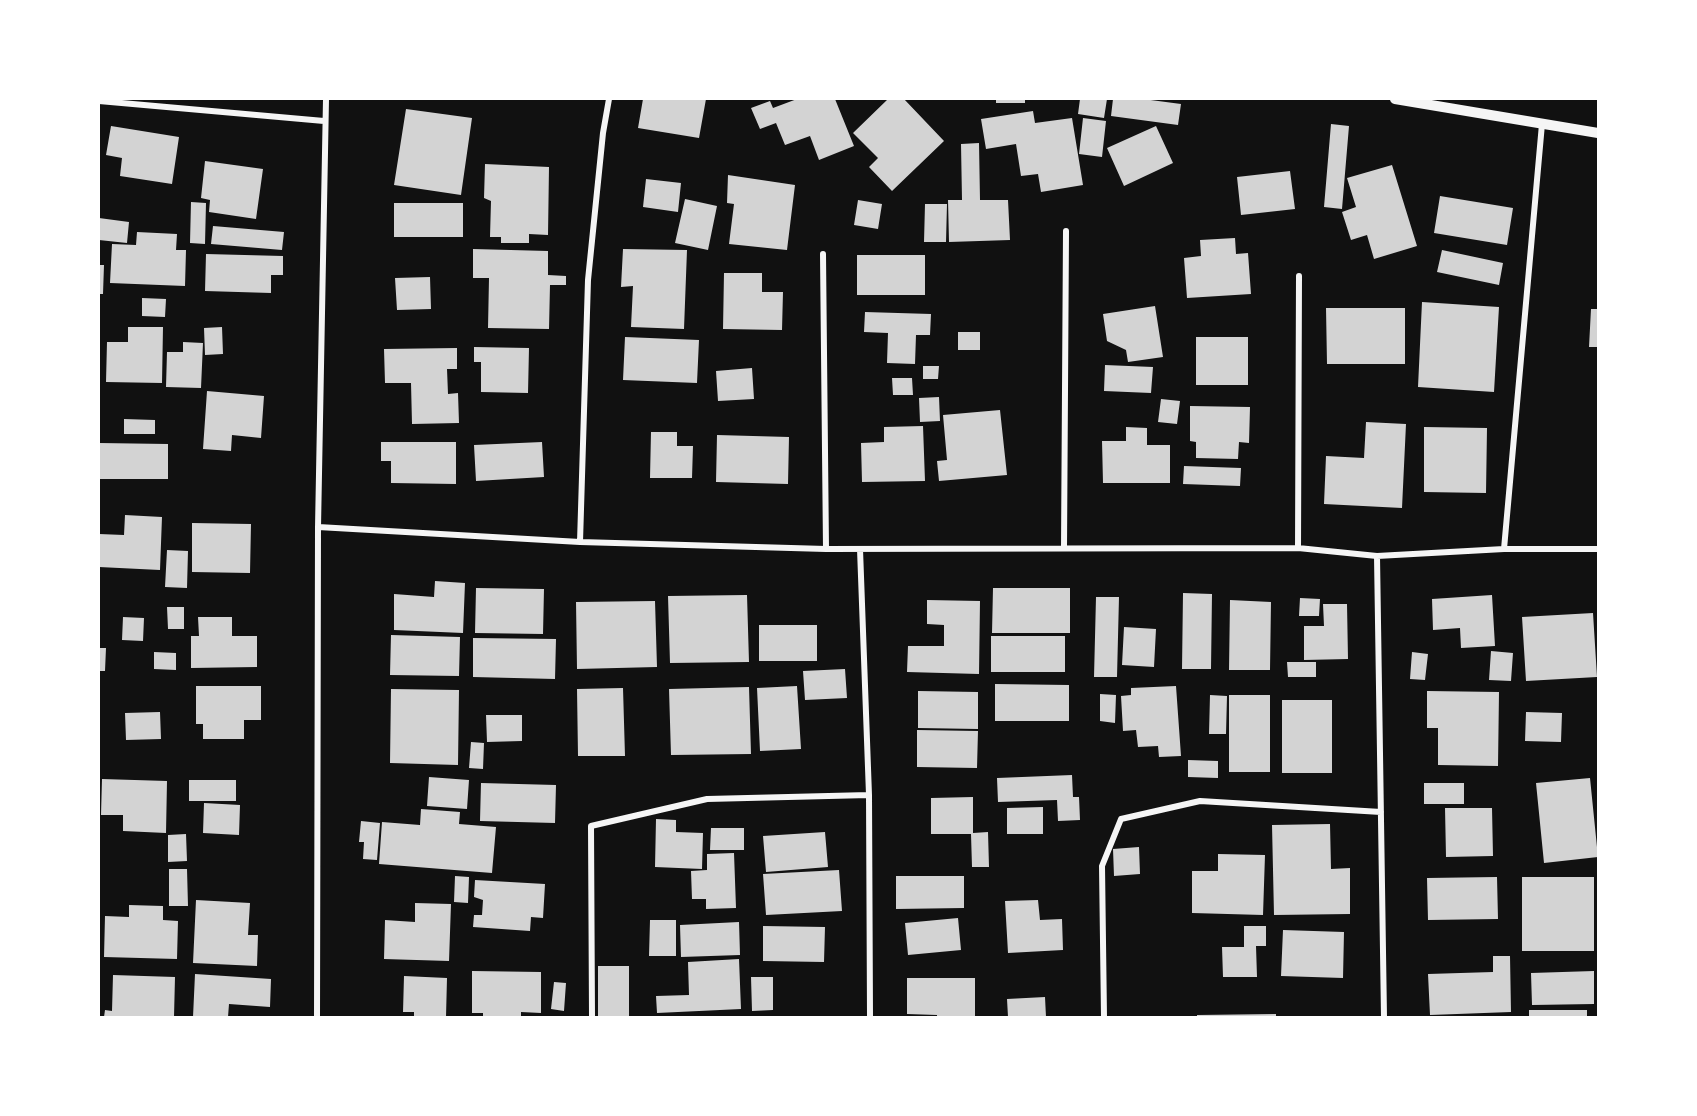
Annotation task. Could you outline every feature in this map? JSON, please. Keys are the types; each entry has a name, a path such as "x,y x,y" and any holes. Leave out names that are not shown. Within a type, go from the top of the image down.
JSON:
{"street":[{"path":"318,1017 318,527 326,99"},
{"path":"580,542 588,280 603,133 609,99"},
{"path":"1395,99 1598,133"},
{"path":"99,101 324,121"},
{"path":"1504,549 1542,124"},
{"path":"1064,548 1066,231"},
{"path":"823,254 826,549"},
{"path":"1298,548 1299,276"},
{"path":"318,527 580,542 826,549 1298,548 1377,556 1504,549 1598,549"},
{"path":"860,549 869,795 870,1017"},
{"path":"1377,556 1384,1017"},
{"path":"592,1017 591,826 707,799 869,795"},
{"path":"1104,1017 1102,866 1121,819 1200,801 1381,812"}],"building":[{"path":"643,99 706,99 699,138 638,128"},
{"path":"797,99 835,99 854,146 819,160 810,136 785,145 776,123 760,129 751,108 770,101 773,108"},
{"path":"888,99 904,99 944,141 892,191 869,167 878,158 853,133"},
{"path":"996,99 1025,99 1025,103 996,103"},
{"path":"1080,99 1107,99 1104,118 1078,114"},
{"path":"1113,99 1143,99 1181,104 1178,125 1111,116"},
{"path":"406,109 472,118 461,195 394,185"},
{"path":"1033,111 1035,123 1072,118 1083,185 1041,192 1038,174 1021,176 1016,144 986,149 981,119"},
{"path":"1083,118 1106,121 1102,157 1079,154"},
{"path":"1331,124 1349,126 1342,209 1324,207"},
{"path":"111,126 179,137 172,184 120,176 122,158 106,155"},
{"path":"1156,126 1173,163 1124,186 1107,148"},
{"path":"979,143 980,200 1008,200 1010,240 949,242 948,200 962,200 961,144"},
{"path":"205,161 263,169 256,219 209,212 210,200 201,198"},
{"path":"485,164 549,167 548,235 529,234 529,243 501,243 501,237 490,237 491,201 484,198"},
{"path":"1392,165 1417,246 1374,259 1367,235 1351,240 1342,212 1356,207 1347,178"},
{"path":"1290,171 1295,209 1241,215 1237,177"},
{"path":"728,175 795,185 787,250 729,244 734,204 727,203"},
{"path":"646,179 681,183 678,212 643,207"},
{"path":"1440,196 1513,208 1507,245 1434,233"},
{"path":"685,199 717,206 708,250 675,243"},
{"path":"858,200 882,204 878,229 854,225"},
{"path":"191,202 206,203 205,244 190,243"},
{"path":"394,203 463,203 463,237 394,237"},
{"path":"925,204 947,204 946,242 924,242"},
{"path":"99,218 129,222 127,243 99,240"},
{"path":"213,226 284,232 282,250 211,244"},
{"path":"137,232 177,234 176,250 186,250 185,286 110,283 112,244 136,245"},
{"path":"1235,238 1236,254 1248,253 1251,294 1187,298 1184,258 1201,256 1200,240"},
{"path":"473,249 548,251 548,275 566,276 566,285 550,285 549,329 488,328 489,278 473,278"},
{"path":"623,249 687,250 684,329 631,327 633,286 621,287"},
{"path":"1442,250 1503,263 1499,285 1437,272"},
{"path":"206,254 283,256 283,275 271,275 271,293 205,291"},
{"path":"857,255 925,255 925,295 857,295"},
{"path":"99,265 104,265 103,294 99,294"},
{"path":"724,273 762,273 762,292 783,292 782,330 723,329"},
{"path":"430,277 431,309 397,310 395,278"},
{"path":"142,298 166,299 165,317 142,316"},
{"path":"1422,302 1499,307 1494,392 1418,387"},
{"path":"1155,306 1163,357 1128,362 1126,350 1107,341 1103,314"},
{"path":"1326,308 1405,308 1405,364 1327,364"},
{"path":"1591,309 1598,309 1598,347 1589,347"},
{"path":"865,312 931,314 930,335 916,335 915,364 887,363 888,333 864,332"},
{"path":"128,327 163,327 162,383 106,382 107,342 128,342"},
{"path":"222,327 223,354 205,355 204,328"},
{"path":"958,332 980,332 980,350 958,350"},
{"path":"625,337 699,340 697,383 623,380"},
{"path":"1196,337 1248,337 1248,385 1196,385"},
{"path":"183,342 203,343 201,388 166,387 167,352 183,352"},
{"path":"474,347 529,348 528,393 481,392 481,362 474,362"},
{"path":"457,348 457,369 447,369 448,394 458,393 459,423 412,424 411,383 385,383 384,349"},
{"path":"1105,365 1153,367 1151,393 1104,391"},
{"path":"923,366 939,366 938,379 923,379"},
{"path":"752,368 754,399 718,401 716,371"},
{"path":"892,378 912,378 913,395 893,395"},
{"path":"207,391 264,396 261,438 232,435 231,451 203,449"},
{"path":"939,397 940,421 920,422 919,398"},
{"path":"1161,399 1180,401 1177,424 1158,422"},
{"path":"1190,406 1250,407 1249,443 1239,442 1238,459 1196,458 1196,442 1190,441"},
{"path":"1000,410 1007,475 939,481 937,461 947,460 943,415"},
{"path":"124,419 155,420 155,434 124,434"},
{"path":"1366,422 1406,424 1402,508 1324,504 1326,456 1364,458"},
{"path":"923,426 925,481 862,482 861,443 884,442 884,427"},
{"path":"1126,427 1147,428 1147,445 1170,445 1170,483 1103,483 1102,441 1126,441"},
{"path":"1424,427 1487,428 1486,493 1424,492"},
{"path":"651,432 677,432 677,446 693,446 692,478 650,478"},
{"path":"717,435 789,437 788,484 716,482"},
{"path":"381,442 456,442 456,484 391,483 391,461 381,461"},
{"path":"542,442 544,477 476,481 474,445"},
{"path":"99,443 168,444 168,479 99,479"},
{"path":"1184,466 1241,468 1240,486 1183,484"},
{"path":"125,515 162,517 160,570 99,567 99,534 124,535"},
{"path":"192,523 251,524 250,573 192,572"},
{"path":"167,550 188,551 187,588 165,587"},
{"path":"435,581 465,583 463,633 394,630 394,594 434,597"},
{"path":"476,588 544,589 543,634 475,633"},
{"path":"993,588 1070,588 1070,633 992,633"},
{"path":"1183,593 1212,594 1211,669 1182,669"},
{"path":"747,595 749,662 670,663 668,596"},
{"path":"1492,595 1495,646 1461,648 1460,628 1433,630 1432,599"},
{"path":"1096,597 1119,597 1117,677 1094,677"},
{"path":"1300,598 1320,599 1319,616 1299,616"},
{"path":"927,600 980,601 979,674 907,672 908,646 944,646 944,625 927,624"},
{"path":"1230,600 1271,602 1270,670 1229,670"},
{"path":"655,601 657,667 577,669 576,602"},
{"path":"1323,604 1347,604 1348,659 1304,660 1304,626 1324,626"},
{"path":"167,607 184,607 184,629 168,629"},
{"path":"1593,613 1597,677 1526,681 1522,617"},
{"path":"123,617 144,618 143,641 122,640"},
{"path":"198,617 232,617 232,636 257,636 257,667 191,668 191,636 199,636"},
{"path":"759,625 817,625 817,661 759,661"},
{"path":"1124,627 1156,629 1154,667 1122,665"},
{"path":"391,635 460,637 459,676 390,675"},
{"path":"991,636 1065,636 1065,672 991,672"},
{"path":"473,638 556,639 555,679 473,677"},
{"path":"99,648 106,648 105,671 99,671"},
{"path":"1491,651 1513,653 1511,681 1489,680"},
{"path":"154,652 176,653 176,670 154,669"},
{"path":"1412,652 1428,654 1425,680 1410,679"},
{"path":"1287,662 1316,662 1316,677 1288,677"},
{"path":"845,669 847,698 805,700 803,671"},
{"path":"995,684 1069,685 1069,721 995,721"},
{"path":"196,686 261,686 261,720 244,720 244,739 203,739 203,724 196,724"},
{"path":"797,686 801,749 760,751 757,688"},
{"path":"1176,686 1181,756 1159,757 1158,746 1138,747 1136,730 1123,731 1121,696 1131,695 1131,688"},
{"path":"749,687 751,754 671,755 669,689"},
{"path":"623,688 625,756 578,756 577,689"},
{"path":"391,689 459,690 458,765 390,763"},
{"path":"918,691 978,692 978,729 918,728"},
{"path":"1427,691 1499,692 1498,766 1438,765 1438,728 1427,728"},
{"path":"1100,694 1116,695 1115,723 1100,721"},
{"path":"1210,695 1227,696 1226,734 1209,734"},
{"path":"1229,695 1270,695 1270,772 1229,772"},
{"path":"1282,700 1332,700 1332,773 1282,773"},
{"path":"160,712 161,739 126,740 125,713"},
{"path":"1526,712 1562,713 1561,742 1525,741"},
{"path":"486,715 522,715 522,741 487,742"},
{"path":"917,730 978,731 977,768 917,767"},
{"path":"471,742 484,743 483,769 469,768"},
{"path":"1188,760 1218,761 1218,778 1188,777"},
{"path":"1072,775 1073,797 1079,797 1080,820 1058,821 1057,800 998,802 997,778"},
{"path":"429,777 469,780 467,809 427,806"},
{"path":"1590,778 1598,857 1544,863 1536,783"},
{"path":"102,779 167,781 166,833 123,831 123,815 101,815"},
{"path":"189,780 236,780 236,801 189,801"},
{"path":"481,783 556,785 555,823 480,821"},
{"path":"1424,783 1464,783 1464,804 1424,804"},
{"path":"973,797 973,833 988,832 989,867 972,867 971,834 931,834 931,798"},
{"path":"204,803 240,805 239,835 203,833"},
{"path":"1043,807 1043,834 1007,834 1007,808"},
{"path":"1445,808 1492,808 1493,856 1446,857"},
{"path":"421,809 460,812 459,824 496,827 492,873 379,864 382,822 420,825"},
{"path":"656,819 676,820 676,832 703,833 702,869 655,867"},
{"path":"361,821 380,823 377,860 363,859 364,842 359,842"},
{"path":"1330,824 1331,869 1350,868 1350,914 1274,915 1272,825"},
{"path":"711,828 744,828 744,850 710,850"},
{"path":"825,832 828,867 766,872 763,836"},
{"path":"186,834 187,861 168,862 168,835"},
{"path":"1139,847 1140,874 1114,876 1113,849"},
{"path":"734,853 736,908 706,909 706,899 692,899 691,871 707,870 707,854"},
{"path":"1218,854 1265,855 1263,915 1192,913 1192,871 1218,871"},
{"path":"169,869 187,869 188,906 169,906"},
{"path":"839,870 842,911 766,915 763,874"},
{"path":"455,876 469,877 468,903 454,902"},
{"path":"896,876 964,876 964,908 896,909"},
{"path":"1497,877 1498,919 1428,920 1427,878"},
{"path":"1522,877 1594,877 1594,951 1522,951"},
{"path":"475,880 545,884 543,918 531,917 530,931 473,927 474,915 482,915 483,900 474,897"},
{"path":"196,900 250,903 248,935 258,935 257,966 193,963"},
{"path":"1038,900 1040,920 1062,919 1063,950 1008,953 1005,901"},
{"path":"415,903 451,904 449,961 384,959 385,920 415,922"},
{"path":"129,905 163,906 163,920 178,921 177,959 104,957 105,916 129,917"},
{"path":"958,918 961,950 908,955 905,923"},
{"path":"650,920 676,920 676,956 649,956"},
{"path":"739,922 740,955 681,957 680,925"},
{"path":"763,926 825,927 824,962 763,961"},
{"path":"1244,926 1266,926 1266,946 1256,946 1257,977 1223,977 1222,947 1244,947"},
{"path":"1283,930 1344,932 1343,978 1281,976"},
{"path":"1493,956 1510,956 1511,1012 1430,1015 1428,974 1493,972"},
{"path":"739,959 741,1009 657,1013 656,996 689,995 688,962"},
{"path":"598,966 629,966 629,1017 598,1017"},
{"path":"472,971 541,972 541,1013 521,1012 521,1017 483,1017 483,1013 472,1013"},
{"path":"1594,971 1594,1004 1532,1005 1531,973"},
{"path":"195,974 271,979 270,1007 229,1004 228,1017 193,1017"},
{"path":"113,975 175,977 174,1017 104,1017 105,1010 112,1011"},
{"path":"404,976 447,978 446,1017 414,1017 414,1012 403,1012"},
{"path":"751,977 773,977 773,1010 752,1011"},
{"path":"907,978 975,978 975,1017 907,1014"},
{"path":"554,982 566,983 564,1011 551,1009"},
{"path":"1045,997 1046,1017 1008,1017 1007,999"},
{"path":"1529,1010 1587,1010 1587,1017 1529,1017"},
{"path":"1276,1014 1276,1017 1197,1017 1197,1015"}]}
